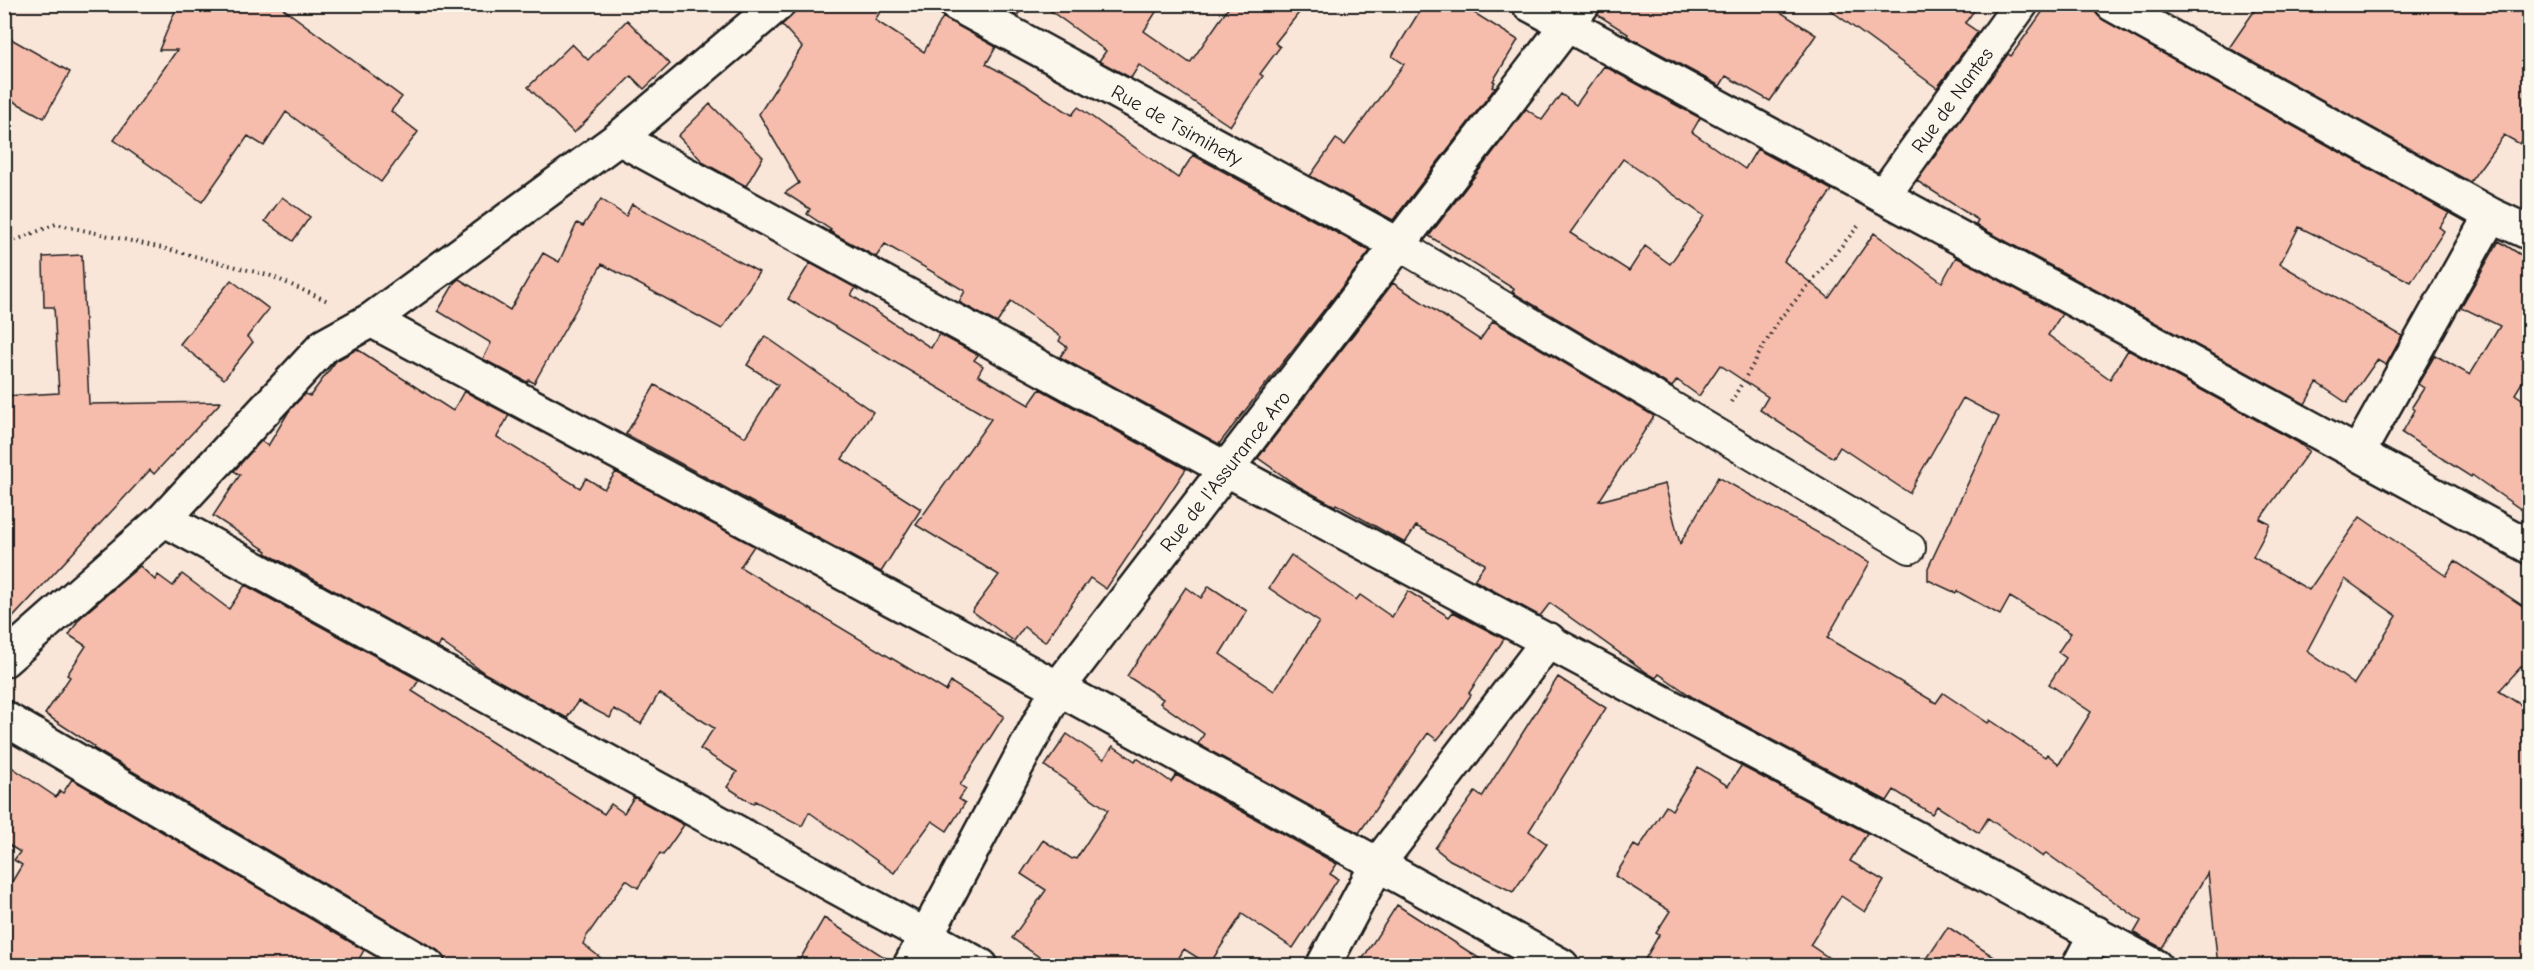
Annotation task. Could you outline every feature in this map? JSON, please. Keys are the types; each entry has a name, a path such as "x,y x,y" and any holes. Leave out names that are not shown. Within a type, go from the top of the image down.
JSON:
{"street":[{"path":"4,660 164,519 324,346 371,320 619,138 778,4"},
{"name":"Rue de Tsimihety","path":"956,4 1399,245"},
{"path":"1529,4 1576,15 1883,196 2529,547"},
{"name":"Rue de Nantes","path":"1883,196 2021,4"},
{"path":"2112,4 2491,215 2529,233"},
{"name":"Rue de l'Assurance Aro","path":"910,966 1058,688 1576,15"},
{"path":"619,138 1226,468 2155,966"},
{"path":"2358,453 2491,215"},
{"path":"1399,245 1910,548"},
{"path":"371,320 1058,688 1562,966"},
{"path":"164,519 981,966"},
{"path":"1323,966 1377,865 1549,640"},
{"path":"4,718 382,954 428,966"},
{"path":"2079,966 2096,933"}],"path":[{"path":"1713,432 1779,320 1883,196"},
{"path":"4,246 56,224 171,250 270,276 371,320"}],"building":[{"path":"178,4 277,4 402,97 391,111 418,132 381,182 286,112 264,146 248,136 202,202 114,140 177,50 159,50"},
{"path":"796,4 885,4 875,20 924,52 943,17 996,47 986,64 1072,115 1078,107 1178,178 1193,155 1370,251 1219,444 1060,357 1067,347 1059,341 1061,337 1011,301 997,323 959,302 965,291 885,244 876,257 829,231 831,230 807,214 810,209 785,193 799,183 759,114 802,47 782,25 795,11"},
{"path":"996,4 1025,4 1017,16"},
{"path":"1041,4 1161,4 1144,31 1190,63 1231,4 1306,4 1275,43 1280,47 1260,74 1263,76 1230,126 1139,65 1131,78 1099,61 1106,51"},
{"path":"1424,4 1460,4 1518,40 1493,81 1495,82 1492,87 1495,88 1393,220 1310,176 1336,139 1345,145 1404,64 1392,56"},
{"path":"1601,4 1768,4 1816,35 1770,101 1726,76 1720,86 1627,36 1628,34 1598,15"},
{"path":"1822,4 1979,4 1965,23 1978,32 1937,88"},
{"path":"2048,4 2093,4 2096,13 2103,20 2449,213 2439,227 2444,231 2411,282 2299,227 2280,264 2402,336 2386,365 2377,360 2347,403 2317,383 2305,404 1976,225 1978,220 1917,181 2008,54 2011,56"},
{"path":"2259,4 2529,4 2529,128 2520,144 2504,135 2470,182 2229,48"},
{"path":"627,20 670,64 644,89 631,76 574,133 528,87 572,44 588,60"},
{"path":"4,35 70,72 44,118 4,96"},
{"path":"1604,66 1700,118 1692,132 1745,169 1757,149 1832,190 1784,261 1829,298 1874,233 1942,282 1956,257 2062,314 2048,335 2110,379 2128,350 2297,442 2309,451 2260,519 2270,524 2253,557 2309,590 2360,517 2446,576 2455,561 2529,610 2529,658 2499,691 2529,710 2529,966 2218,966 2208,872 2162,948 2134,933 2141,921 2046,853 2043,857 1988,818 1979,833 1937,806 1932,814 1894,790 1887,801 1697,700 1659,674 1656,678 1649,674 1550,603 1540,616 1474,580 1485,564 1416,526 1405,543 1336,504 1335,506 1296,485 1258,458 1393,283 1480,340 1493,321 1654,416 1599,501 1665,484 1680,544 1718,477 1870,562 1827,638 1936,703 1943,693 1988,723 1990,720 2045,757 2047,754 2059,764 2091,712 2049,684 2066,658 2058,652 2071,633 2010,597 2000,615 1957,591 1956,593 1928,580 1928,568 1999,417 1963,398 1909,493 1840,447 1833,458 1760,410 1768,397 1720,365 1699,396 1677,380 1672,387 1512,292 1514,289 1429,236 1526,109 1542,120 1561,94 1576,105","holes":["1623,159 1704,216 1670,264 1645,246 1629,271 1570,233","2345,579 2397,616 2354,684 2307,651"]},
{"path":"710,104 763,157 746,186 704,163 678,136"},
{"path":"282,197 310,217 293,241 265,221"},
{"path":"601,199 626,216 632,204 759,272 722,329 602,264 534,383 529,380 527,382 483,359 491,343 438,311 455,282 459,279 510,310 543,253 559,262 577,223 583,226"},
{"path":"2499,241 2529,260 2529,371 2515,394 2529,404 2529,515 2472,475 2471,477 2402,433 2415,410 2412,407 2424,388 2418,384 2435,355 2470,375 2500,326 2461,307"},
{"path":"82,255 89,404 221,402 154,474 150,470 4,627 4,396 59,393 54,307 44,307 43,257"},
{"path":"810,263 856,288 851,295 931,348 939,334 978,355 974,360 983,366 978,375 1029,405 1040,389 1186,469 1106,589 1090,578 1045,642 1024,627 1014,641 972,611 999,575 916,525 991,419 788,299"},
{"path":"231,280 269,309 247,337 253,342 224,379 180,344"},
{"path":"765,336 873,412 842,459 921,509 881,572 626,434 655,385 745,437 778,385 747,365"},
{"path":"357,349 453,411 464,391 509,415 497,437 580,488 586,478 604,489 616,472 754,546 740,567 946,691 951,682 1004,716 960,785 966,789 959,799 965,803 947,831 932,821 894,873 809,812 802,826 755,801 753,804 727,787 737,772 700,749 714,728 659,693 641,724 614,709 610,718 578,701 567,718 486,674 441,642 438,648 266,553 267,551 213,516 240,475 234,471 261,441 268,446 289,411 305,394 310,396 336,361"},
{"path":"1291,555 1356,600 1360,595 1392,617 1408,591 1449,617 1453,612 1504,639 1457,716 1437,740 1428,733 1359,833 1198,744 1204,734 1160,703 1163,699 1127,676 1186,587 1201,598 1209,586 1247,611 1220,654 1274,691 1319,622 1269,588"},
{"path":"140,566 155,580 158,575 173,586 182,574 229,609 245,585 419,680 412,691 604,814 611,804 624,813 634,797 684,825 663,855 660,853 638,888 626,880 586,937 583,944 611,966 447,966 444,956 437,950 93,748 94,746 45,714 70,677 67,675 86,646 69,635 79,619"},
{"path":"1558,677 1606,708 1529,831 1547,844 1513,892 1450,860 1435,848 1475,792 1482,797"},
{"path":"1067,734 1104,759 1113,746 1135,761 1137,758 1171,782 1176,775 1337,864 1330,874 1338,879 1293,948 1242,914 1209,965 1184,949 1174,966 1052,966 1012,938 1046,890 1021,874 1043,840 1072,859 1076,859 1108,810 1045,766"},
{"path":"4,762 56,797 60,791 63,793 72,779 364,950 355,966 4,966 4,895 22,865 14,860 20,852 4,842"},
{"path":"1741,766 1867,833 1850,861 1884,881 1865,912 1841,896 1810,945 1841,966 1641,966 1659,935 1656,933 1670,911 1615,876 1634,845 1639,848 1666,806 1672,810 1698,767 1728,786"},
{"path":"1397,905 1491,966 1358,966"},
{"path":"824,918 892,962 891,966 796,966"},
{"path":"1948,927 2008,966 1922,966"}]}
